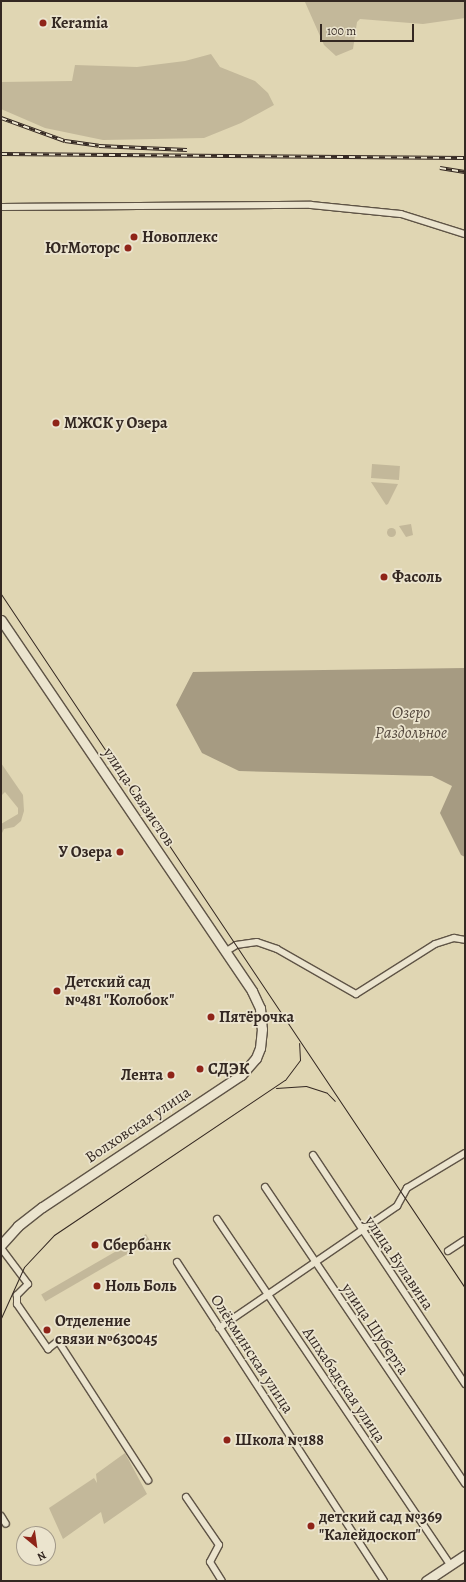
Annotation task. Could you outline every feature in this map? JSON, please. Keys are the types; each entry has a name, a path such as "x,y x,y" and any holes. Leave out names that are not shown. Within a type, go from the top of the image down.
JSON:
{"main road":[{"name":"улица Связистов","path":"1,620 252,991"},
{"name":"Волховская улица","path":"1,1246 18,1226 42,1207 250,1067 260,1048 262,1029 260,1008 252,991"},
{"path":"426,1581 465,1555"}],"street":[{"path":"1,207 311,205 401,214 465,234"},
{"path":"225,952 236,945 257,942 277,949 356,994 435,944 454,938 465,940"},
{"path":"220,1328 397,1206 407,1188 465,1153"},
{"name":"улица Булавина","path":"313,1156 465,1384"},
{"name":"улица Шуберта","path":"265,1188 314,1263 465,1484"},
{"name":"Ашхабадская улица","path":"217,1219 450,1565"},
{"path":"448,1251 465,1240"},
{"path":"1,1246 28,1284 17,1295 17,1304 48,1349 58,1341 148,1480"},
{"name":"Олёкминская улица","path":"177,1262 384,1581"},
{"path":"186,1497 219,1545 210,1562 222,1581"},
{"path":"1,1516 6,1524"}],"shaded area":[{"path":"301,1 465,1 465,18 423,24 360,19 357,22 353,49 336,56 324,45 305,2"},
{"path":"211,54 220,67 255,81 268,93 274,105 241,123 204,138 103,140 45,128 1,109 1,82 72,81 75,65 137,67 185,61"},
{"path":"372,464 400,466 399,480 371,478"},
{"path":"371,482 398,484 388,504 386,505"},
{"path":"411,524 413,535 406,537 399,526"},
{"path":"391,527 396,532 391,537 386,532"},
{"path":"1,763 23,795 24,811 21,821 14,827 4,829 1,835 1,824 18,814 18,808 5,792 1,796"},
{"path":"146,1234 150,1241 45,1301 41,1294"},
{"path":"125,1453 147,1494 104,1524 101,1512 63,1539 49,1508 94,1478 97,1483 96,1474"}],"water":[{"name":"Озеро Раздольное","path":"465,668 465,857 461,855 440,813 452,786 432,776 239,771 202,753 176,705 193,672"}],"tram line":[{"path":"1,594 465,1288"},
{"path":"1,1318 24,1267 54,1235 285,1080 300,1060 299,1043"},
{"path":"276,1088 306,1086 327,1093 335,1101"}],"railway":[{"path":"1,118 65,141 99,146 187,150"},
{"path":"1,154 465,158"},
{"path":"440,168 465,172"}],"place":[{"name":"Keramia","path":"43,23"},
{"name":"Новоплекс","path":"134,237"},
{"name":"ЮгМоторс","path":"128,248"},
{"name":"МЖСК у Озера","path":"56,423"},
{"name":"Фасоль","path":"384,577"},
{"name":"У Озера","path":"120,852"},
{"name":"Детский сад №481 \"Колобок\"","path":"57,991"},
{"name":"Пятёрочка","path":"211,1017"},
{"name":"СДЭК","path":"200,1069"},
{"name":"Лента","path":"171,1075"},
{"name":"Сбербанк","path":"95,1245"},
{"name":"Ноль Боль","path":"97,1286"},
{"name":"Отделение связи №630045","path":"47,1330"},
{"name":"Школа №188","path":"227,1440"},
{"name":"детский сад №369 \"Калейдоскоп\"","path":"311,1526"}]}
